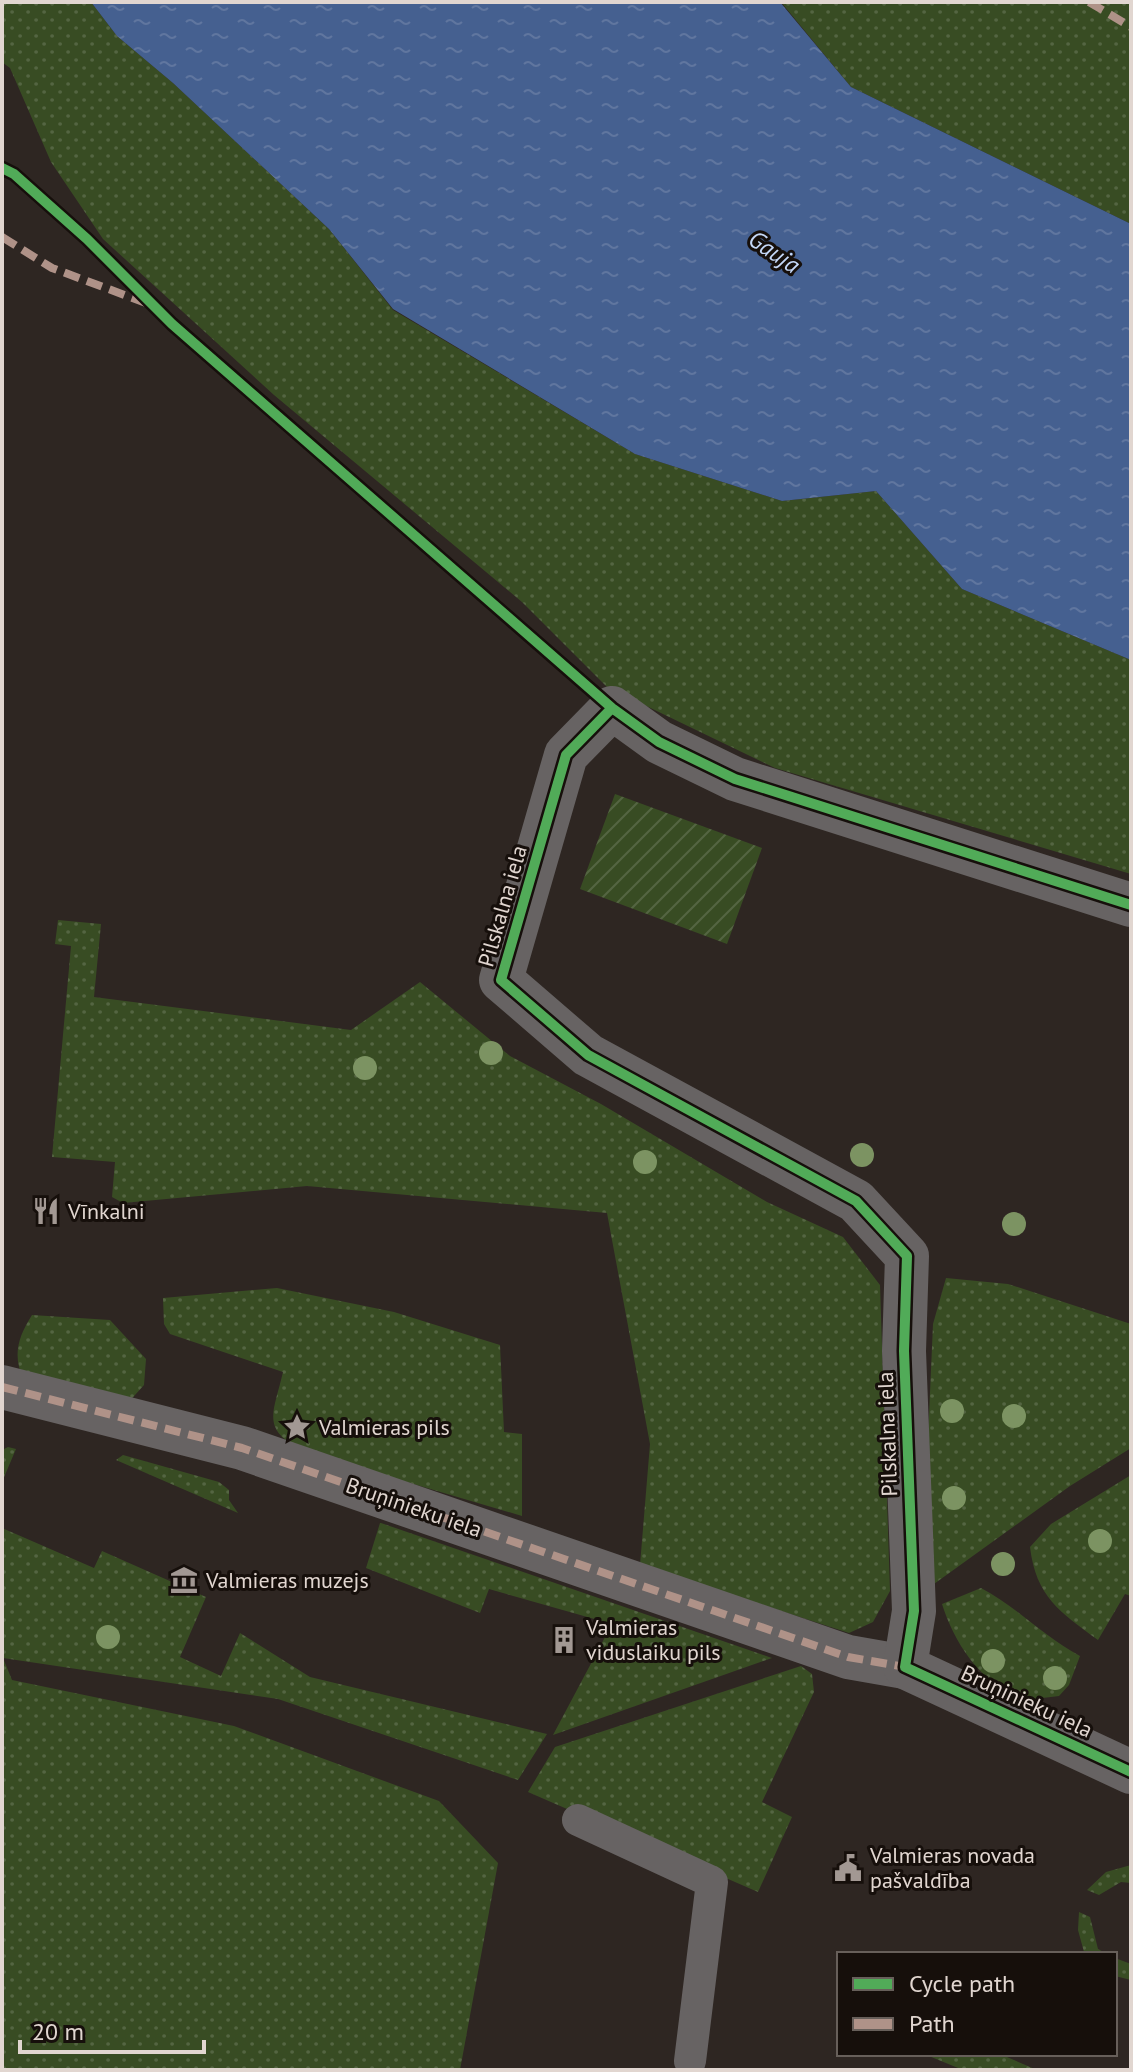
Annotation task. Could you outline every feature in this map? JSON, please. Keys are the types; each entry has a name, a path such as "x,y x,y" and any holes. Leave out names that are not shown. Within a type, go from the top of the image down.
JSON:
{"street":[{"name":"Pilskalna iela","path":"905,1667 914,1611 904,1351 907,1256 856,1201 588,1055 501,980 566,755 612,708 659,742 735,779 1131,905"},
{"name":"Bruņinieku iela","path":"2,1387 242,1448 848,1657 905,1667 1131,1772"}],"lane":[{"path":"578,1820 712,1882 696,2067"}],"green space":[{"path":"2,2 91,2 117,36 173,83 329,229 393,310 635,454 782,501 876,491 962,589 1131,660 1131,874 775,768 607,687 522,602 274,395 103,239 51,162 10,68 2,62"},
{"path":"781,2 1131,2 1131,224 851,87"},
{"path":"615,794 762,848 727,944 580,889"},
{"path":"58,920 101,924 94,997 351,1030 420,982 510,1056 601,1104 767,1202 843,1237 880,1285 890,1591 873,1622 849,1633 640,1565 650,1444 607,1213 307,1186 123,1203 112,1197 115,1162 52,1157 71,946 55,944"},
{"path":"946,1278 1008,1284 1131,1324 1131,1448 1070,1486 927,1589 924,1531 933,1324"},
{"path":"277,1288 394,1312 500,1345 504,1432 522,1434 522,1516 305,1452 281,1436 273,1420 283,1372 170,1334 164,1324 163,1298"},
{"path":"32,1315 110,1320 146,1359 144,1385 126,1405 24,1380 18,1363 18,1347"},
{"path":"8,1447 16,1449 2,1482 2,1450"},
{"path":"123,1455 219,1482 229,1490 229,1500 238,1513 116,1460"},
{"path":"1131,1475 1131,1596 1125,1594 1098,1640 1052,1602 1038,1579 1030,1547 1051,1524"},
{"path":"380,1523 772,1658 553,1735 612,1624 489,1589 480,1613 366,1568"},
{"path":"2,1528 94,1568 102,1551 206,1597 180,1657 221,1676 240,1633 310,1677 547,1734 518,1780 278,1699 3,1658 12,1680 234,1726 439,1801 498,1863 460,2070 2,2070"},
{"path":"981,1588 1080,1656 1069,1685 1059,1696 1031,1699 1011,1693 984,1675 973,1663 954,1634 942,1604"},
{"path":"801,1666 812,1674 814,1692 762,1802 792,1817 758,1892 528,1792 555,1747"},
{"path":"1131,1865 1131,1883 1121,1882 1099,1895 1087,1890 1106,1872"},
{"path":"1079,1912 1090,1917 1098,1949 1103,1952 1084,1952 1078,1930"},
{"path":"1117,1959 1131,1964 1131,1980 1117,1976"},
{"path":"929,2056 1005,2056 1037,2070 963,2070"}],"water":[{"name":"Gauja","path":"91,2 780,2 851,87 1131,224 1131,660 962,589 876,491 782,501 635,454 393,309 329,229 173,83 117,36"}],"marked path":[{"path":"1089,2 1131,27"},
{"path":"2,237 52,268 146,303"},
{"path":"2,1387 242,1448 848,1657 905,1667"}],"cycle path":[{"path":"2,168 14,174 87,239 172,324 612,708 659,742 735,779 1131,905"},
{"path":"612,708 566,755 501,980 588,1055 856,1201 907,1256 904,1351 914,1611 905,1667 1131,1772"}],"place":[{"name":"Vīnkalni","path":"46,1211"},
{"name":"Valmieras pils","path":"297,1427"},
{"name":"Valmieras muzejs","path":"184,1580"},
{"name":"Valmieras viduslaiku pils","path":"564,1640"},
{"name":"Valmieras novada pašvaldība","path":"848,1868"}]}
